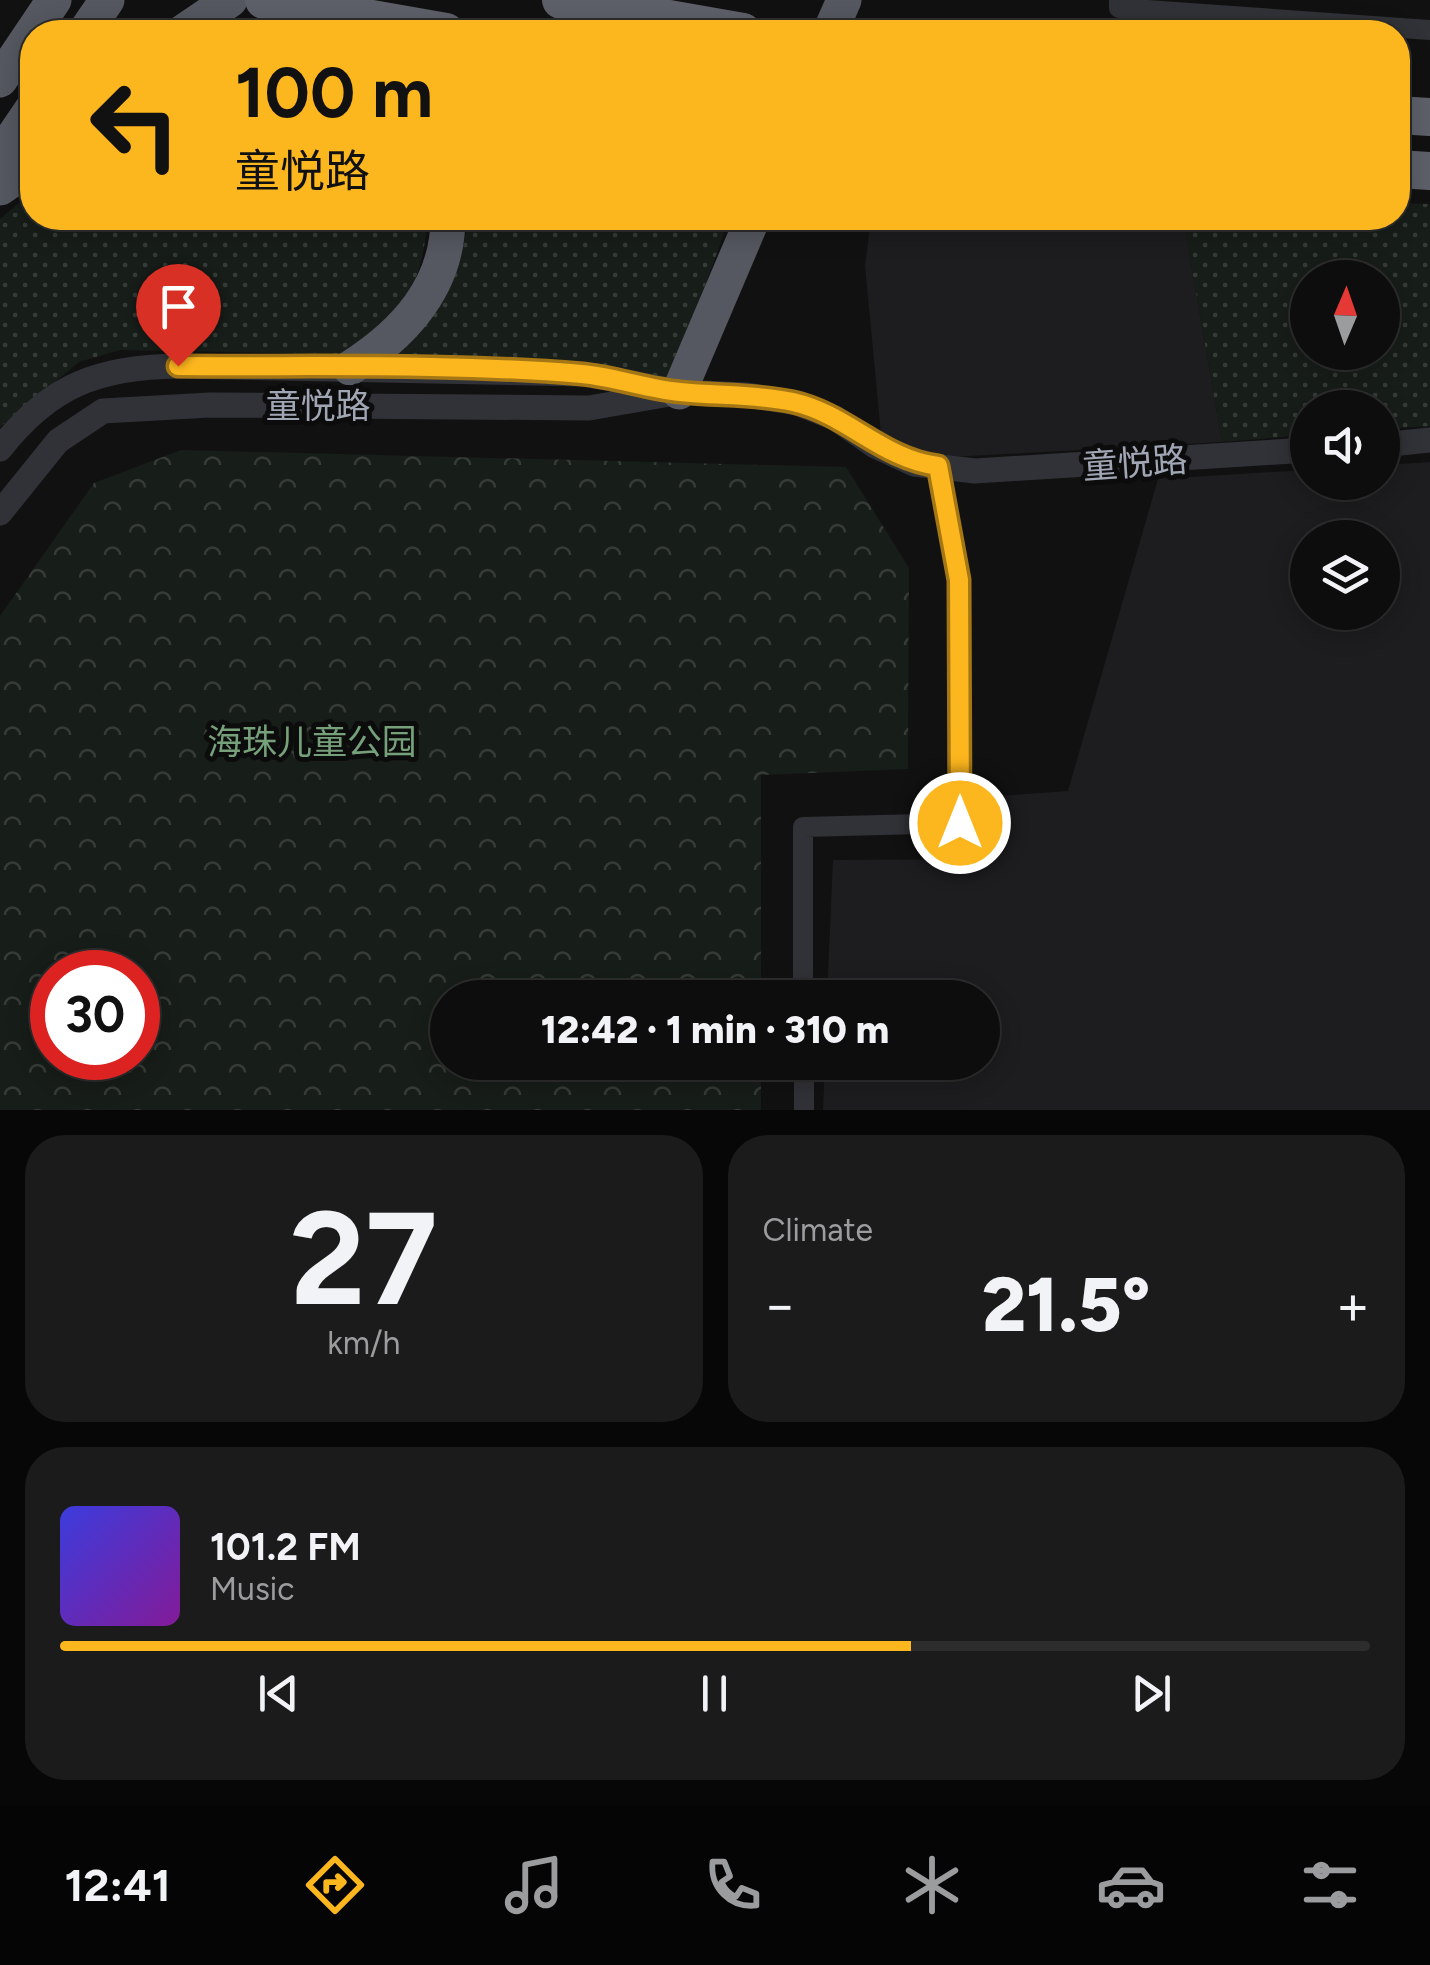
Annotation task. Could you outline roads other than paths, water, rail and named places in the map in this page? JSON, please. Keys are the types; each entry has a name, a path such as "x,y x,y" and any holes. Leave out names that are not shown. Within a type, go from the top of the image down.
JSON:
{"highway":[{"path":"201,20 230,0"},
{"path":"264,0 378,20"},
{"path":"561,0 675,20"},
{"path":"0,80 20,50"},
{"path":"0,156 20,127"},
{"path":"0,184 20,164"},
{"path":"350,368 403,330 428,297 443,260 447,230"},
{"path":"679,392 748,230"}],"street":[{"path":"1119,0 1120,8 1289,20"},
{"name":"童悦路","path":"0,449 22,424 63,390 118,368 350,368 584,374 679,392 797,403 835,418 875,446 914,464 974,470 1080,467 1290,451"},
{"name":"童悦路","path":"0,513 58,442 104,411 210,405 589,408 679,392"},
{"path":"1400,443 1430,440"},
{"path":"804,980 803,827 960,823 959,580 938,466"},
{"path":"804,1080 804,1110"}],"park label":[{"name":"海珠儿童公园","path":"312,742"}]}
